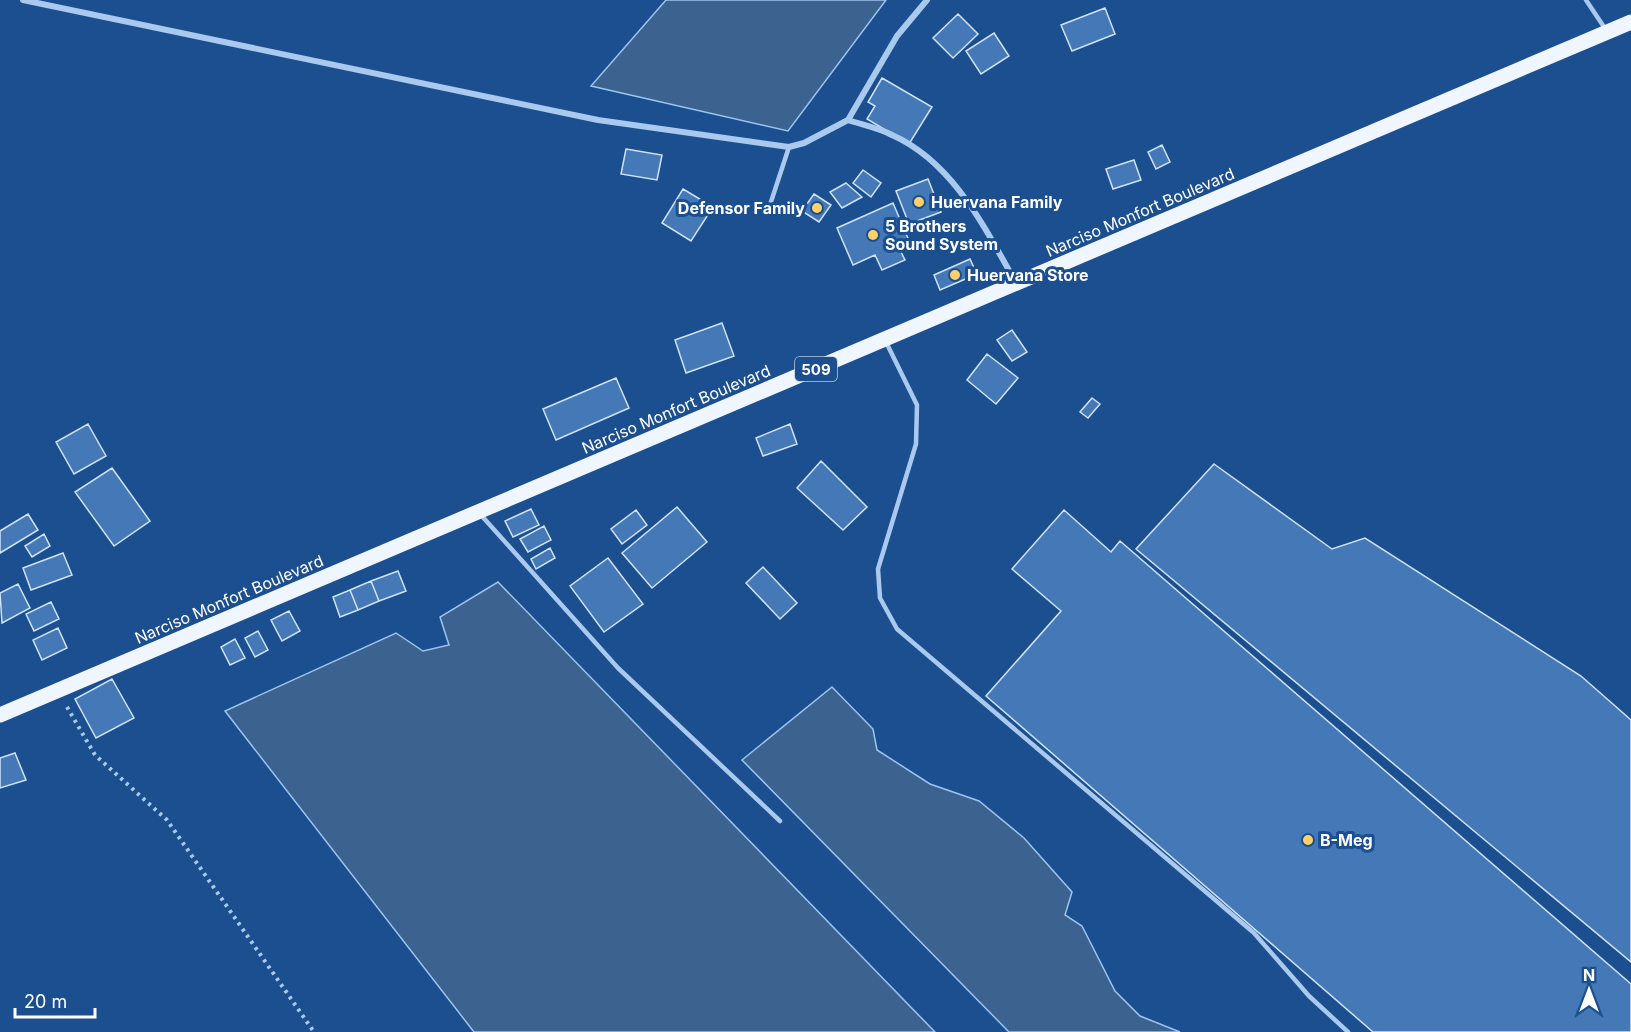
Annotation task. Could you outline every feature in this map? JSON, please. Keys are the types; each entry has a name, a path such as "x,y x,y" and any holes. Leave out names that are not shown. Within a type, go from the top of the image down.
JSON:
{"main road":[{"name":"Narciso Monfort Boulevard","path":"0,715 1631,22"}],"street":[{"path":"23,0 598,120 789,147 804,143 848,120 897,36 927,0"},
{"path":"848,120 893,135 928,159 971,204 1016,284"}],"lane":[{"path":"1586,0 1608,32"},
{"path":"767,214 789,147"},
{"path":"884,339 917,405 916,444 878,569 880,598 897,629 1254,933 1309,996 1348,1032"},
{"path":"479,512 618,668 780,821"}],"path":[{"path":"58,691 95,755 167,820 314,1032"}],"water":[{"path":"666,0 886,0 788,131 591,86"},
{"path":"498,582 935,1032 474,1032 225,711 396,633 423,651 449,645 440,617"},
{"path":"832,687 873,729 877,750 930,784 979,801 1024,838 1072,892 1065,915 1082,926 1115,991 1140,1016 1180,1032 1009,1032 742,760"}],"building":[{"path":"1105,8 1115,34 1072,51 1061,25"},
{"path":"958,14 978,34 953,58 933,38"},
{"path":"994,33 1009,56 981,74 966,51"},
{"path":"882,78 932,107 909,144 867,119 875,106 868,102"},
{"path":"1162,145 1170,162 1156,169 1148,152"},
{"path":"626,149 662,155 657,180 621,174"},
{"path":"1134,160 1141,180 1113,189 1106,169"},
{"path":"863,170 881,183 871,197 853,183"},
{"name":"Huervana Family","path":"928,179 941,212 909,224 896,191"},
{"path":"846,183 862,197 842,208 830,192"},
{"path":"683,189 713,207 691,241 662,223"},
{"name":"Defensor Family","path":"814,194 831,205 819,222 802,211"},
{"name":"5 Brothers Sound System","path":"893,203 910,243 899,248 905,260 882,270 875,255 853,265 837,228"},
{"name":"Huervana Store","path":"970,259 977,274 940,290 934,275"},
{"path":"722,323 734,356 686,373 675,340"},
{"path":"1012,330 1027,352 1012,361 997,340"},
{"path":"987,354 1018,378 996,404 967,380"},
{"path":"616,378 629,408 556,440 543,409"},
{"path":"1092,398 1100,404 1088,418 1080,412"},
{"path":"88,424 106,456 74,474 56,442"},
{"path":"790,424 797,444 763,456 756,438"},
{"path":"821,461 867,507 843,530 797,488"},
{"path":"1214,464 1332,549 1365,538 1581,676 1631,720 1631,962 1136,549"},
{"path":"112,468 150,521 114,546 75,492"},
{"path":"677,507 707,542 652,588 622,553"},
{"path":"531,509 539,525 513,537 505,521"},
{"path":"636,510 647,525 622,544 611,529"},
{"name":"B-Meg","path":"1064,510 1111,552 1120,541 1631,984 1631,1032 1373,1032 986,696 1061,611 1012,569"},
{"path":"28,514 38,530 0,553 0,531"},
{"path":"544,526 551,540 528,552 520,539"},
{"path":"44,534 50,546 32,557 25,546"},
{"path":"550,548 555,558 536,569 531,559"},
{"path":"63,553 72,575 31,590 23,568"},
{"path":"608,558 643,604 604,632 570,586"},
{"path":"763,567 797,603 780,619 746,583"},
{"path":"398,571 406,591 379,601 371,581"},
{"path":"371,581 379,601 358,610 350,590"},
{"path":"18,584 30,608 2,623 0,593"},
{"path":"350,590 358,610 340,617 333,597"},
{"path":"51,602 59,619 34,631 26,614"},
{"path":"289,611 300,631 282,641 271,620"},
{"path":"58,628 67,648 42,660 33,640"},
{"path":"258,631 268,650 255,657 245,638"},
{"path":"235,639 245,658 230,665 221,647"},
{"path":"112,679 134,718 96,738 75,699"},
{"path":"15,753 26,780 0,788 0,758"}],"place":[{"name":"Huervana Family","path":"919,202"},
{"name":"Defensor Family","path":"817,208"},
{"name":"5 Brothers Sound System","path":"873,235"},
{"name":"Huervana Store","path":"955,275"},
{"name":"B-Meg","path":"1308,840"}]}
